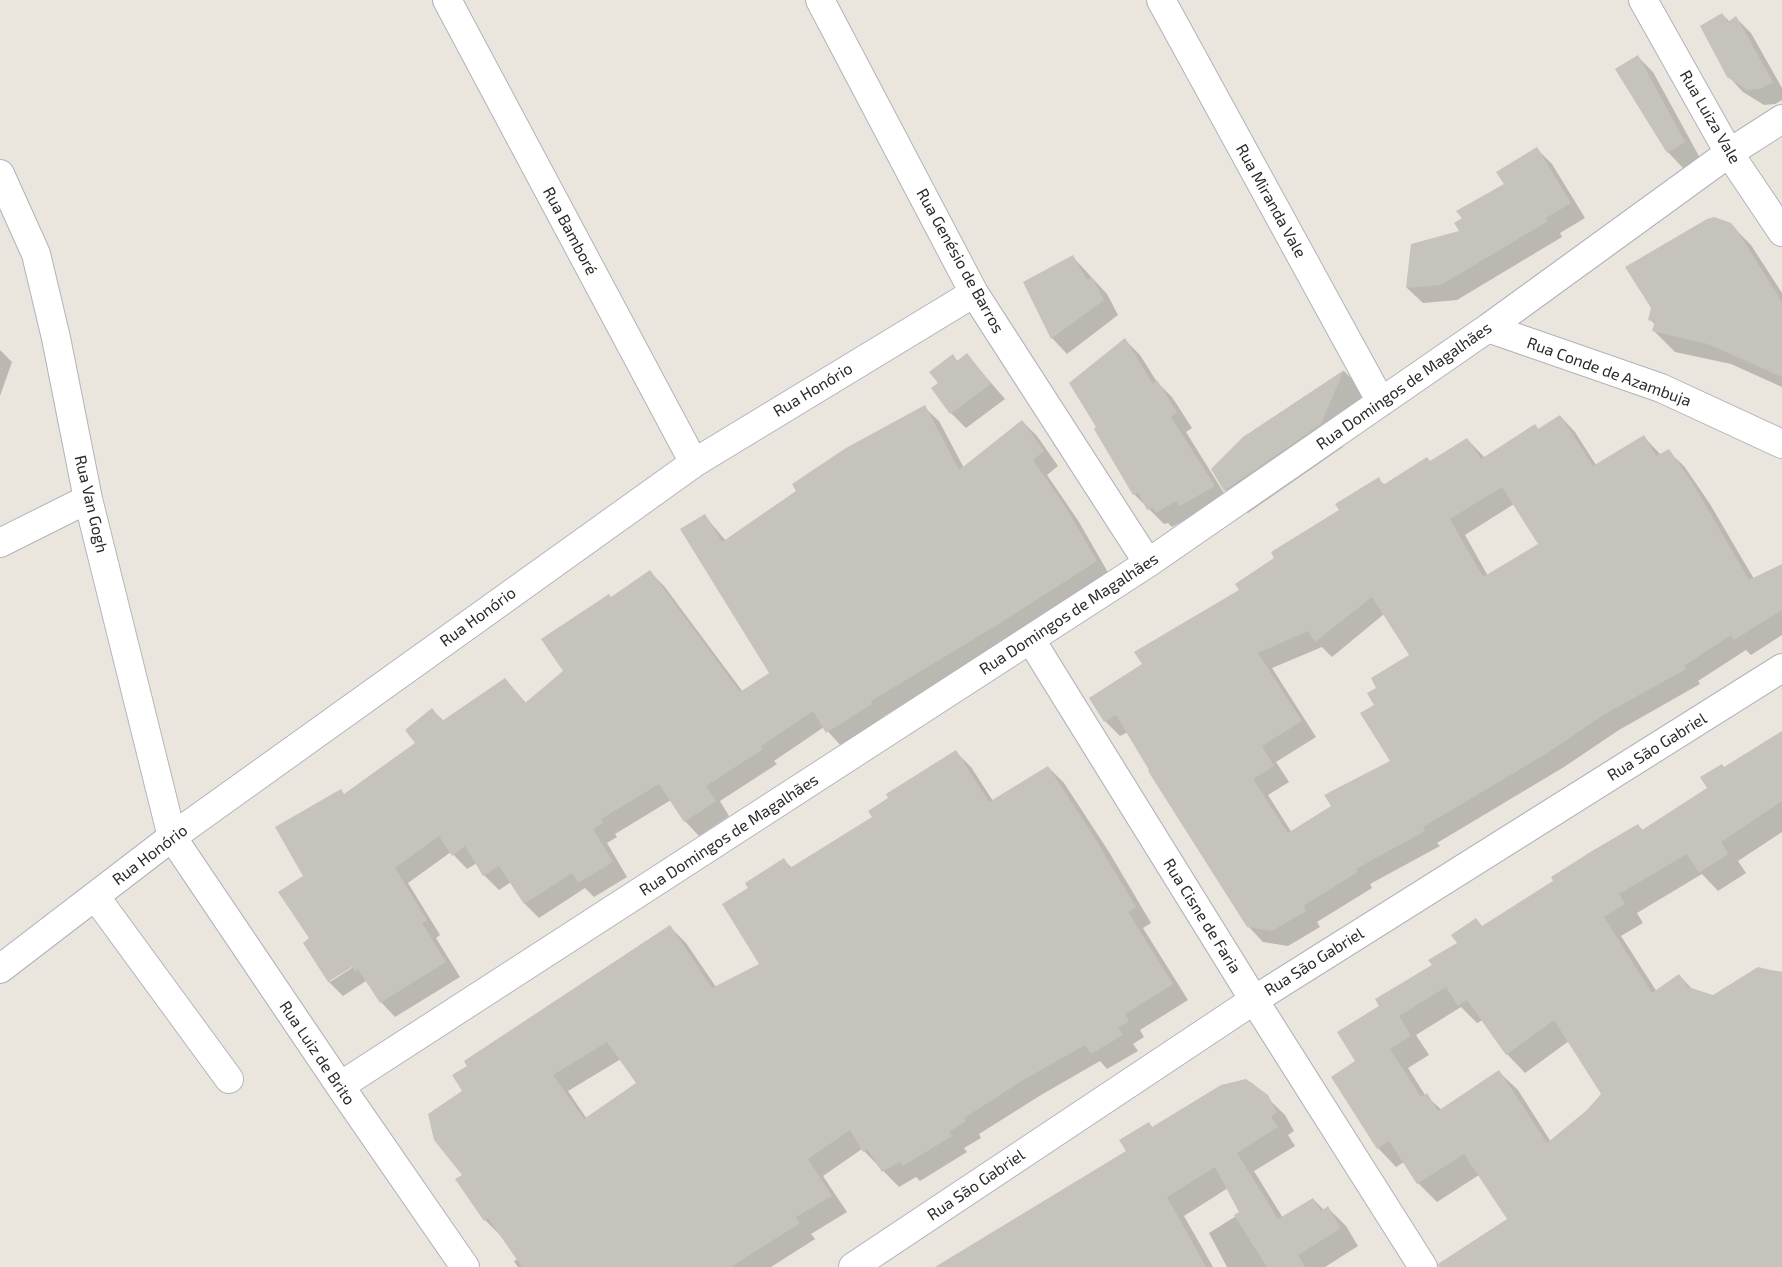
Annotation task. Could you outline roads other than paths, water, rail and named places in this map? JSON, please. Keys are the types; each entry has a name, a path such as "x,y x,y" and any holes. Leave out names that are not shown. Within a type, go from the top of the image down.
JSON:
{"street":[{"name":"Rua Bamboré","path":"447,0 694,463"},
{"name":"Rua Genésio de Barros","path":"820,0 974,292 1148,563"},
{"name":"Rua Miranda Vale","path":"1160,0 1381,402"},
{"name":"Rua Luiza Vale","path":"1643,0 1729,153 1782,232"},
{"name":"Rua Domingos de Magalhães","path":"340,1086 1148,563 1488,328 1729,153 1782,119"},
{"name":"Rua Van Gogh","path":"0,174 36,254 56,338 88,499 172,837"},
{"name":"Rua Honório","path":"0,969 172,837 694,463 974,292"},
{"name":"Rua Conde de Azambuja","path":"1488,328 1660,388 1782,444"},
{"path":"0,543 88,499"},
{"name":"Rua Cisne de Faria","path":"1031,640 1254,1000 1423,1267"},
{"name":"Rua São Gabriel","path":"853,1267 1254,1000 1782,668"},
{"name":"Rua Luiz de Brito","path":"172,837 340,1086 466,1267"},
{"path":"95,896 229,1079"}]}
